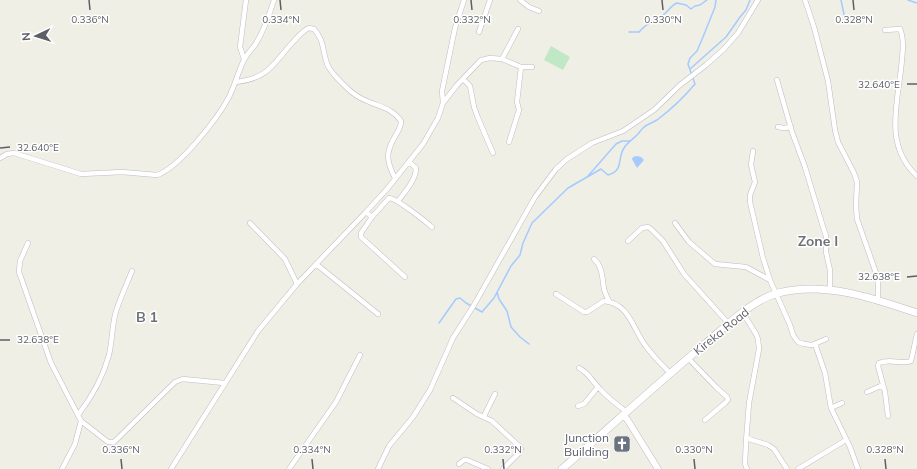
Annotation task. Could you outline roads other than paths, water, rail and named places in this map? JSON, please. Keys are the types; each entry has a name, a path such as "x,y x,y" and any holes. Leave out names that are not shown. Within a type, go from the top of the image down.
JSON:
{"main road":[{"name":"Kireka Road","path":"562,469 670,373 729,324 756,303 776,293 810,288 830,290 878,299 917,313"}],"street":[{"path":"244,59 241,52 240,42 246,0"},
{"path":"0,158 7,154 14,153 81,174 122,172 157,175 162,174 203,135 221,110 236,82 244,59 262,32 274,0"},
{"path":"443,103 442,91 454,28 464,0"},
{"path":"479,32 490,0"},
{"path":"520,0 529,7 540,11"},
{"path":"378,469 389,446 413,417 430,390 453,338 474,305 535,197 556,169 592,143 623,131 654,110 680,85 724,49 738,33 758,0"},
{"path":"805,0 814,27 828,81 832,117 838,142 857,182 857,219 876,273 878,283 878,299"},
{"path":"236,82 254,79 262,75 274,65 300,34 309,28 314,29 323,44 328,66 335,77 354,94 368,102 393,112 401,121 400,127 392,140 388,154 388,165 395,178"},
{"path":"885,30 897,28 902,32 903,50 894,125 896,140 905,163 917,176"},
{"path":"502,59 518,29"},
{"path":"171,469 258,331 298,284 366,212 409,162 423,144 438,118 443,103 453,89 481,60 490,58 502,59 521,68 532,67"},
{"path":"509,142 519,110 517,102 520,88 521,68"},
{"path":"463,79 470,86 474,107 493,153"},
{"path":"778,80 791,127 824,227 826,236 826,252 830,270 830,290"},
{"path":"778,127 791,127"},
{"path":"753,151 751,166 755,182 750,195 750,202 763,258 770,280 796,340 804,344 815,344 826,338"},
{"path":"398,201 409,186 415,174 416,168 409,162"},
{"path":"405,277 361,237 361,233 372,217 389,198 398,201 432,227"},
{"path":"366,212 372,217"},
{"path":"250,223 285,259 298,284"},
{"path":"675,223 689,242 715,264 746,267 770,280"},
{"path":"628,241 642,228 648,227 663,241 684,274 729,324"},
{"path":"28,243 20,261 19,267 21,279 51,363 81,421 108,442 112,443 175,382 183,379 224,384"},
{"path":"594,259 598,263 602,273 604,288 609,301"},
{"path":"316,264 378,314"},
{"path":"78,415 90,400 103,372 109,354 117,306 132,272"},
{"path":"556,294 584,312 604,301 612,302 626,311 644,345 670,373"},
{"path":"743,313 756,334 759,349 749,403 746,438 746,469"},
{"path":"888,416 883,385 878,370 879,363 885,361 911,361 917,334"},
{"path":"815,344 825,373 832,408 850,447 858,469"},
{"path":"289,469 336,402 360,355"},
{"path":"688,358 716,388 728,397 728,400 705,420"},
{"path":"579,368 590,375 598,387 624,414 658,469"},
{"path":"867,392 883,385"},
{"path":"578,406 584,404 598,387"},
{"path":"484,416 495,394"},
{"path":"453,398 477,414 492,421 521,449 503,469"},
{"path":"832,408 842,403"},
{"path":"62,469 75,444 81,421"},
{"path":"746,438 768,445 774,449 787,469"},
{"path":"798,469 846,440"},
{"path":"459,464 464,460 467,460 488,469"}],"water":[{"path":"637,156 644,160 637,168 632,159 633,157"}],"waterway":[{"path":"629,32 639,32 647,24 665,14 677,3 686,5 691,9 707,0"},
{"path":"439,323 456,299 460,298 482,312 494,298 511,266 520,255 523,243 532,223 568,188 601,169 608,175 613,173 618,167 622,152 627,144 645,127 672,108 695,84 688,64 690,58 697,51 715,7 716,0"},
{"path":"690,69 726,37 746,10 750,0"},
{"path":"841,0 845,19"},
{"path":"908,0 917,3"},
{"path":"588,176 616,144 622,141 630,141"},
{"path":"497,292 499,299 507,311 511,327 529,344"}],"place":[{"name":"Junction Building","path":"622,444"}],"district":[{"name":"Zone I","path":"818,241"},
{"name":"B 1","path":"147,317"}]}
